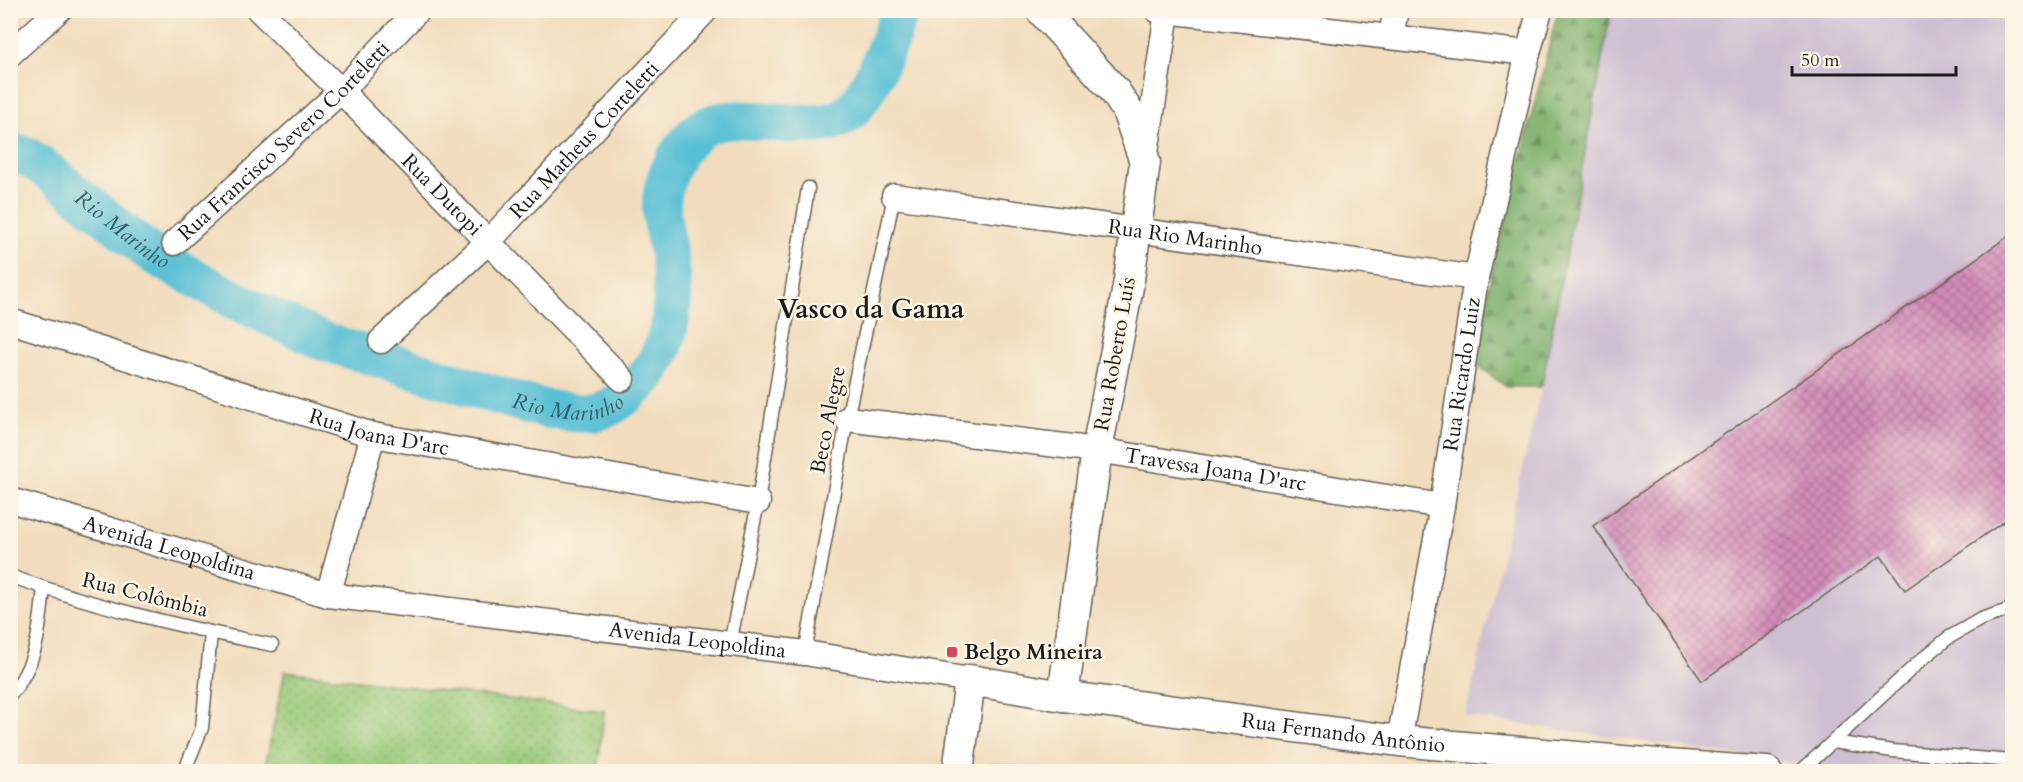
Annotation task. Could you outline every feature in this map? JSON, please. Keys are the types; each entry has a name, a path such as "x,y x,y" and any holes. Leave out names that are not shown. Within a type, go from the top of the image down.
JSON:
{"street":[{"path":"10,54 59,10"},
{"name":"Rua Dutopi","path":"259,10 622,379"},
{"name":"Rua Francisco Severo Corteletti","path":"174,243 341,91 418,10"},
{"name":"Rua Matheus Corteletti","path":"381,340 488,242 706,10"},
{"path":"1041,10 1114,90 1127,110 1144,162"},
{"path":"1391,37 1396,10"},
{"name":"Rua Ricardo Luiz","path":"1399,741 1442,506 1476,278 1540,10"},
{"path":"1162,11 1528,53"},
{"name":"Rua Roberto Luís","path":"1064,696 1097,450 1124,308 1136,228 1162,11"},
{"name":"Rua Rio Marinho","path":"894,196 1136,228 1476,278"},
{"name":"Rua Joana D'arc","path":"10,321 373,435 758,502"},
{"name":"Travessa Joana D'arc","path":"847,419 1097,450 1442,506"},
{"path":"328,595 373,435"},
{"name":"Avenida Leopoldina","path":"10,500 328,595 805,652 1064,696"},
{"path":"958,771 970,680"},
{"name":"Rua Fernando Antônio","path":"1064,696 1399,741 1668,765 1767,771"}],"lane":[{"path":"730,644 758,502 808,188"},
{"name":"Beco Alegre","path":"805,652 847,419 894,196"},
{"name":"Rua Colômbia","path":"10,576 44,589 133,614 272,645"},
{"path":"10,696 17,688 36,653 44,589"},
{"path":"1800,771 1948,638 1981,619 2013,609"},
{"path":"184,771 202,728 211,633"},
{"path":"1833,742 1893,751 2013,761"},
{"path":"10,761 17,771"}],"shaded area":[{"path":"1611,11 2012,11 2012,771 1846,771 1465,716 1542,385"},
{"path":"989,762 1070,771 988,771"}],"green space":[{"path":"1558,11 1611,11 1542,385 1540,387 1506,387 1474,362 1474,343"},
{"path":"285,671 604,711 598,771 264,771"}],"building":[{"path":"2013,233 2013,515 1905,590 1881,556 1702,681 1593,526"}],"waterway":[{"name":"Rio Marinho","path":"10,151 26,156 44,168 153,255 235,300 322,341 524,403 566,412 595,412 608,408 632,391 654,366 661,351 670,321 672,304 670,264 661,205 662,194 674,160 688,140 712,124 731,120 817,124 835,120 850,112 873,78 901,10"}],"place":[{"name":"Belgo Mineira","path":"952,652"}],"district":[{"name":"Vasco da Gama","path":"871,309"}]}
